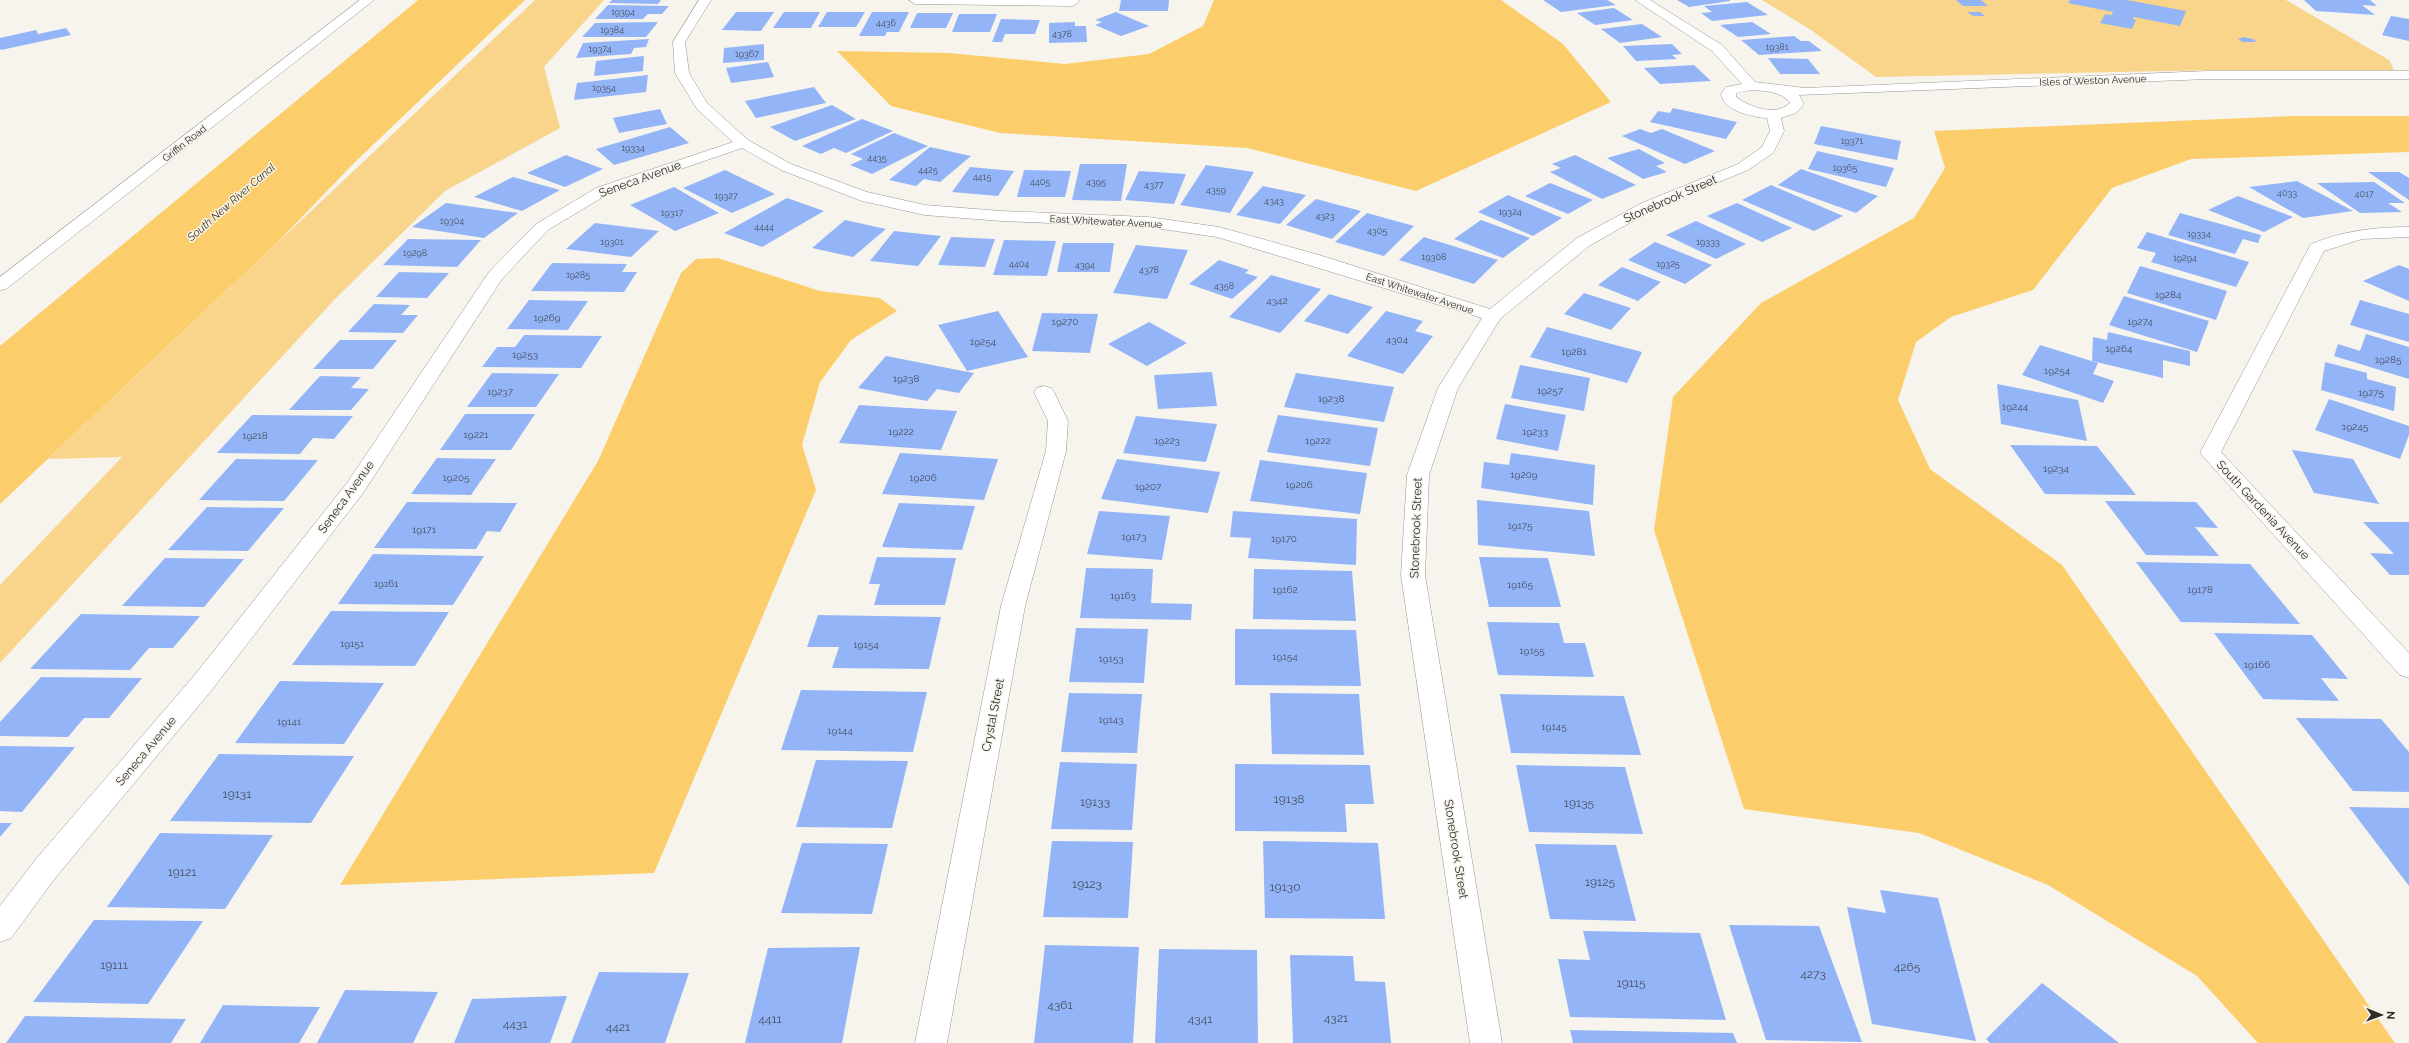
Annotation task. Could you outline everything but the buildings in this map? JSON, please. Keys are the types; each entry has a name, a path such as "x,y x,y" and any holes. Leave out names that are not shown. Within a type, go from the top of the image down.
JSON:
{"street":[{"name":"Griffin Road","path":"0,285 368,0"},
{"name":"East Whitewater Avenue","path":"705,0 679,42 682,73 702,106 743,143 786,167 862,196 925,210 1001,216 1148,222 1219,232 1313,259 1493,316"},
{"path":"915,0 1073,2"},
{"path":"1641,0 1680,22 1717,48 1751,86"},
{"name":"Isles of Weston Avenue","path":"1773,113 1746,109 1729,99 1728,94 1731,90 1751,86 1805,92 2208,75 2409,75"},
{"name":"Isles of Weston Avenue","path":"1797,104 2226,87 2409,87"},
{"path":"1773,113 1785,112 1794,109 1797,104 1795,99 1778,89"},
{"name":"Stonebrook Street","path":"1486,1043 1413,575 1418,475 1448,388 1493,316 1539,276 1583,242 1648,206 1743,167 1768,150 1777,131 1773,113"},
{"name":"Seneca Avenue","path":"0,929 46,868 202,684 355,488 495,276 542,227 602,191 743,143"},
{"name":"South Gardenia Avenue","path":"2409,232 2382,232 2342,237 2317,248 2210,453 2409,669"},
{"name":"Crystal Street","path":"931,1043 1013,606 1056,451 1058,420 1044,392"}],"shaded area":[{"path":"535,0 604,0 544,67 560,128 445,191 335,299 0,663 0,585 122,457 48,459"},
{"path":"1762,0 2286,0 2389,60 2394,70 2219,70 1876,77 1811,30"}],"water":[{"name":"South New River Canal","path":"418,0 525,0 353,164 276,244 0,504 0,346"},
{"path":"1214,0 1501,0 1563,44 1611,102 1416,191 1247,148 1000,133 891,106 837,51 949,53 1065,64 1149,54 1203,26"},
{"path":"2295,116 2409,116 2409,152 2191,159 2112,188 2033,290 1951,317 1916,342 1898,400 1930,469 2062,565 2395,1043 2258,1043 2197,976 2048,885 1919,833 1744,809 1654,530 1673,397 1761,303 1914,218 1945,168 1934,131"},
{"path":"718,258 820,291 880,298 897,311 851,340 820,382 802,445 816,490 654,873 340,885 598,461 681,273 696,259"}]}
